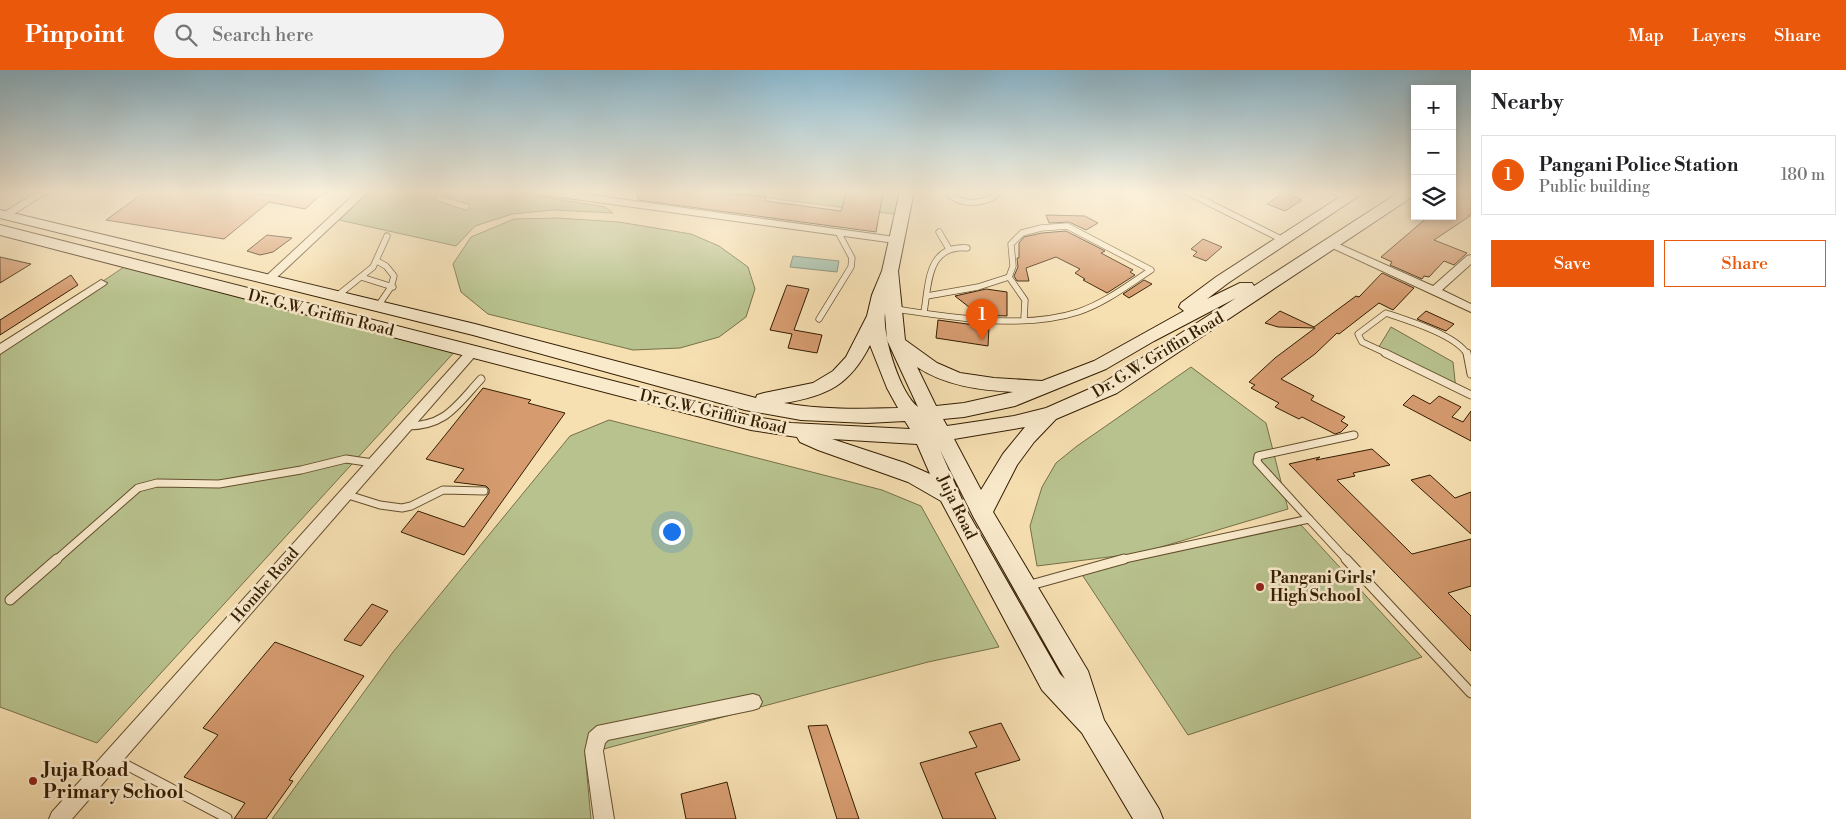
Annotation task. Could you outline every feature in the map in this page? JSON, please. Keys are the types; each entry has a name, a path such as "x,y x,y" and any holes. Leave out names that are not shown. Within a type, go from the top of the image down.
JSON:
{"main road":[{"name":"Dr. G.W. Griffin Road","path":"23,226 472,352 751,423 791,430 933,436 1014,423 1050,414 1110,388 1170,351 1359,226"},
{"name":"Dr. G.W. Griffin Road","path":"29,226 269,279 744,403 801,412 867,416 964,410 1008,401 1054,385 1100,365 1148,337 1241,290"},
{"name":"Juja Road","path":"898,226 890,271 880,295 884,312 896,340 921,414"},
{"name":"Dr. G.W. Griffin Road","path":"1148,337 1222,280 1306,226"},
{"path":"1170,351 1241,290 1337,226"},
{"name":"Juja Road","path":"884,312 877,339 882,357 921,414 982,512 1079,679 1091,724"},
{"path":"744,403 796,395 818,389 836,380 849,366 884,312"},
{"path":"896,340 919,361 951,377 1030,387 1054,385"},
{"path":"982,512 1003,467 1016,449 1050,414"},
{"path":"791,430 834,449 905,470 930,482 950,496"},
{"name":"Juja Road","path":"933,436 950,496 1052,682 1091,724 1149,819"}],"street":[{"path":"269,279 326,226"},
{"path":"800,226 895,240"},
{"path":"1332,244 1471,308"},
{"path":"1434,291 1471,258"},
{"path":"0,350 101,283"},
{"name":"Hombe Road","path":"59,819 404,426 472,352"},
{"path":"604,819 594,751 596,739 603,732 753,702"}],"lane":[{"path":"884,312 924,312 1011,320 1067,315 1092,306 1151,270 1067,226 1041,228 1022,233 1011,244 1013,266 1009,277"},
{"path":"1256,226 1284,240"},
{"path":"819,318 851,267 852,258 838,232"},
{"path":"939,232 949,249"},
{"path":"337,296 361,277 377,261 387,236"},
{"path":"924,312 933,264 939,255 949,249 967,248"},
{"path":"377,261 387,265 395,277 393,287 378,306"},
{"path":"361,277 393,287"},
{"path":"927,296 978,287 1009,277"},
{"path":"1009,277 1024,300 1024,319"},
{"path":"1471,374 1466,350 1403,318 1386,313 1358,334 1362,342 1471,395"},
{"path":"404,426 427,426 441,421 481,379"},
{"path":"1354,435 1258,456 1257,462 1471,693"},
{"path":"10,600 138,488 157,482 219,484 301,470 346,459 373,462"},
{"path":"345,494 388,507 403,508 416,505 432,494 445,490 484,491"},
{"path":"1024,586 1130,557 1309,519"},
{"path":"112,758 227,818"}],"green space":[{"path":"366,226 475,226 456,246"},
{"path":"497,226 643,226 691,234 719,246 748,267 755,289 746,317 719,337 680,348 633,350 488,314 461,292 453,264 471,237"},
{"path":"130,263 458,348 97,743 0,707 0,350"},
{"path":"1391,327 1453,362 1456,390 1377,350"},
{"path":"1191,367 1266,423 1288,509 1141,553 1037,566 1030,526 1042,487 1056,463 1077,446"},
{"path":"609,420 882,490 921,506 999,647 928,662 585,754 591,819 272,819 393,652 570,436"},
{"path":"1301,525 1422,657 1188,735 1079,570"}],"shaded area":[{"path":"793,256 839,261 837,272 790,267"}],"building":[{"path":"143,226 240,226 224,239"},
{"path":"831,226 877,226 876,232"},
{"path":"1077,226 1093,226 1086,230"},
{"path":"1417,226 1455,226 1434,240 1467,253 1454,265 1444,261 1429,277 1424,276 1422,279 1390,265 1392,262 1381,257"},
{"path":"1066,231 1105,251 1101,253 1133,270 1130,272 1135,275 1107,293 1083,280 1085,279 1075,273 1080,269 1056,257 1026,268 1029,281 1017,281 1014,276 1018,267 1019,243 1024,237"},
{"path":"267,235 292,238 273,252 260,255 247,251"},
{"path":"1203,239 1222,247 1206,261 1193,256 1197,252 1191,249"},
{"path":"0,257 31,264 0,283"},
{"path":"1382,273 1414,288 1393,310 1379,303 1339,334 1337,333 1315,354 1281,379 1314,396 1311,400 1345,417 1341,421 1348,425 1341,432 1335,434 1302,417 1299,419 1275,407 1279,403 1251,388 1255,385 1249,382 1275,358 1315,328 1278,327 1265,323 1280,311 1314,327 1356,296 1359,297"},
{"path":"71,275 78,285 0,335 0,320"},
{"path":"1144,280 1152,284 1129,298 1123,294"},
{"path":"787,285 809,289 794,330 822,335 817,353 788,348 792,334 770,330"},
{"path":"986,289 1007,292 1007,316 979,315 955,296"},
{"path":"1426,311 1454,324 1446,331 1417,319"},
{"path":"938,320 989,327 988,346 936,338"},
{"path":"483,388 531,400 528,403 565,413 464,555 401,532 418,511 464,527 489,493 489,489 486,486 454,482 464,469 426,459"},
{"path":"1413,395 1430,404 1439,396 1461,407 1452,417 1463,422 1471,411 1471,441 1403,405"},
{"path":"1372,449 1390,465 1353,473 1355,476 1337,480 1412,554 1471,539 1471,586 1448,593 1471,616 1471,651 1289,464"},
{"path":"1430,475 1455,498 1471,492 1471,534 1411,480"},
{"path":"372,604 388,611 361,646 344,640"},
{"path":"275,642 364,676 289,780 293,781 266,819 234,819 245,803 184,777 218,735 203,728"},
{"path":"1001,723 1020,760 975,773 996,819 943,819 920,763 977,747 969,732"},
{"path":"827,725 859,819 837,819 808,726"},
{"path":"727,782 736,819 686,819 681,794"}],"place":[{"name":"Pangani Police Station","path":"982,340"},
{"name":"Pangani Girls' High School","path":"1260,587"},
{"name":"Juja Road Primary School","path":"33,781"}]}
